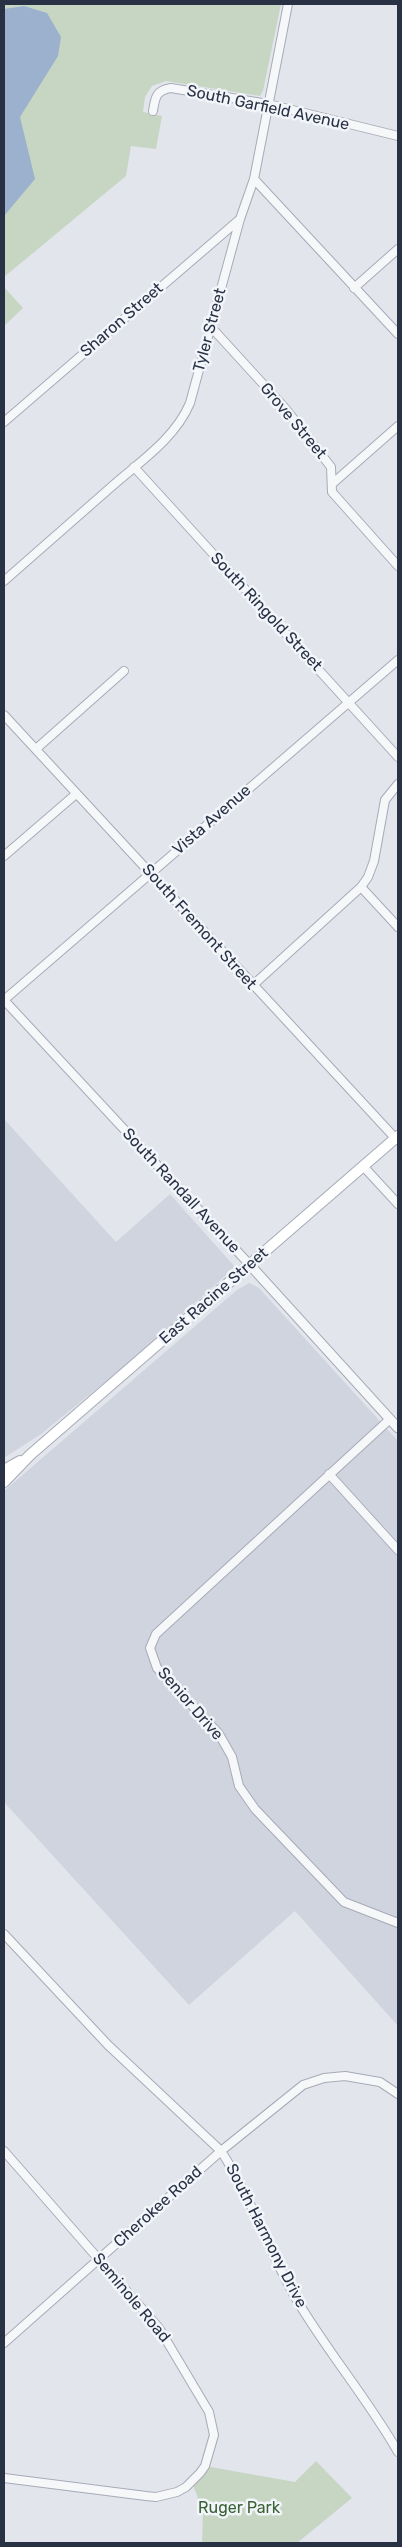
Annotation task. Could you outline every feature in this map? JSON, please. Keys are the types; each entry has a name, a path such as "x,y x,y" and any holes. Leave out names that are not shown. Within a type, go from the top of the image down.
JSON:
{"main road":[{"name":"East Racine Street","path":"4,1482 30,1455 397,1137"},
{"name":"East Racine Street","path":"4,1470 30,1455"}],"street":[{"name":"Tyler Street","path":"4,581 134,468 184,418 240,219 254,179 288,4"},
{"name":"South Garfield Avenue","path":"153,111 158,93 171,88 268,104 398,136"},
{"path":"254,179 398,334"},
{"name":"Sharon Street","path":"4,422 240,219"},
{"path":"354,288 398,249"},
{"name":"Grove Street","path":"211,327 285,408 331,467 332,492 340,504 398,566"},
{"path":"332,484 398,426"},
{"name":"South Ringold Street","path":"134,468 398,757"},
{"name":"Vista Avenue","path":"4,1000 398,660"},
{"path":"36,749 124,671"},
{"name":"South Fremont Street","path":"4,715 151,873 252,986 397,1137"},
{"path":"252,986 361,887 368,878 374,861 384,800 398,784"},
{"path":"4,856 76,794"},
{"path":"361,887 398,927"},
{"name":"South Randall Avenue","path":"4,1000 250,1265 398,1428"},
{"path":"363,1166 398,1204"},
{"name":"Senior Drive","path":"390,1419 156,1634 152,1640 151,1655 157,1668 219,1734 232,1757 239,1786 255,1809 344,1902 398,1923"},
{"path":"329,1474 398,1550"},
{"name":"South Harmony Drive","path":"4,1934 108,2045 221,2151 234,2171 294,2296 359,2389 398,2452"},
{"name":"Cherokee Road","path":"4,2342 221,2151 303,2086 324,2078 363,2077 380,2082 398,2094"},
{"name":"Seminole Road","path":"4,2152 158,2328 209,2412 214,2435 205,2466 186,2487 177,2492 156,2498 4,2478"}],"shaded area":[{"path":"4,1119 116,1242 170,1194 235,1267 126,1365 41,1434 4,1458"},
{"path":"249,1283 259,1288 398,1441 398,2026 295,1911 189,2005 4,1802 4,1491 237,1290"}],"green space":[{"path":"4,4 281,4 263,91 260,96 166,81 152,86 145,97 143,112 162,116 156,149 131,146 126,176 4,277"},
{"path":"4,287 23,308 4,326"},
{"name":"Ruger Park","path":"316,2461 352,2498 297,2543 202,2543 203,2512 192,2482 205,2466 295,2482"}],"water":[{"path":"24,6 47,13 61,37 58,56 20,117 35,179 4,216 4,9"}]}
